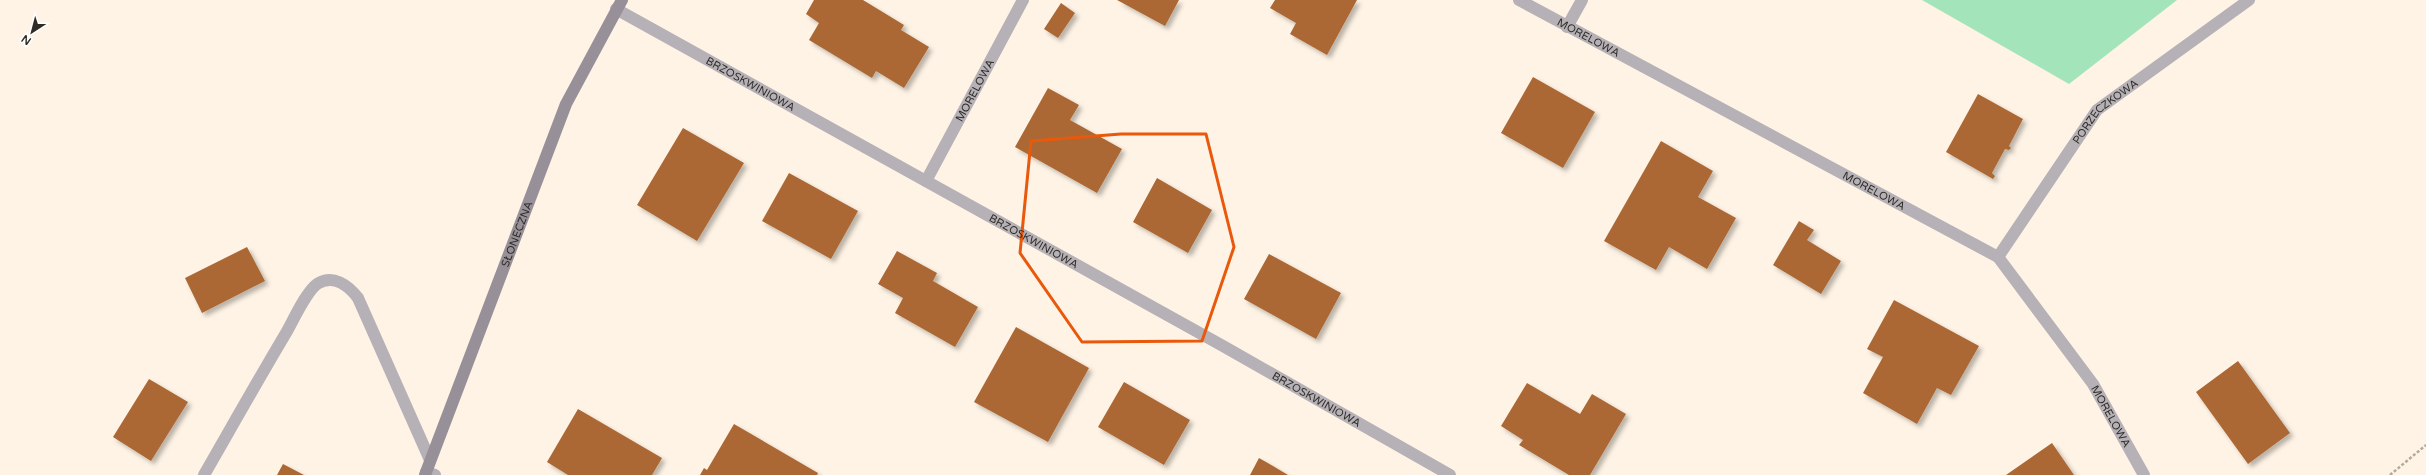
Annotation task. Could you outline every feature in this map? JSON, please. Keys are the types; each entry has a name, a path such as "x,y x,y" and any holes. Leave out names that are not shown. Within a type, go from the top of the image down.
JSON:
{"street":[{"name":"MORELOWA","path":"926,181 1023,0"},
{"name":"MORELOWA","path":"1519,0 1998,257 2093,384 2144,475"},
{"path":"1567,27 1582,0"},
{"name":"PORZECZKOWA","path":"1998,257 2098,110 2249,0"},
{"name":"BRZOSKWINIOWA","path":"619,4 926,181 1450,475"},
{"name":"SŁONECZNA","path":"429,474 430,460 566,104 619,4"},
{"path":"204,475 297,314 316,285 325,281 341,282 349,286 358,298 430,460"}],"path":[{"path":"2390,475 2426,445"}],"highlighted area":[{"path":"1121,134 1206,134 1234,247 1202,341 1082,342 1020,253 1031,141"}],"green space":[{"path":"1922,0 2177,0 2069,84"}],"building":[{"path":"814,0 863,0 904,25 901,30 929,47 904,88 876,71 872,78 809,40 819,23 806,14"},
{"path":"1117,0 1179,0 1165,26"},
{"path":"1275,0 1357,0 1327,55 1290,34 1296,23 1270,8"},
{"path":"1061,3 1075,13 1058,38 1044,29"},
{"path":"1533,77 1595,112 1563,168 1501,133"},
{"path":"1048,88 1079,105 1070,120 1122,149 1097,193 1015,147"},
{"path":"1978,94 2023,119 2009,146 2011,148 2009,150 2005,149 1992,173 1995,176 1993,179 1946,152"},
{"path":"683,128 744,163 697,241 637,205"},
{"path":"1661,141 1713,171 1698,197 1736,218 1707,269 1669,247 1656,270 1604,241"},
{"path":"789,173 858,211 831,259 762,221"},
{"path":"1157,178 1212,210 1188,253 1133,222"},
{"path":"1799,221 1814,230 1807,240 1841,261 1821,294 1773,265"},
{"path":"247,247 265,281 202,313 185,278"},
{"path":"897,251 937,273 933,281 978,307 955,347 895,313 903,298 878,284"},
{"path":"1269,254 1341,293 1316,339 1244,299"},
{"path":"1894,300 1979,346 1951,395 1937,388 1917,424 1863,393 1883,357 1867,349"},
{"path":"1016,327 1089,368 1048,442 974,402"},
{"path":"2238,361 2290,433 2248,464 2196,392"},
{"path":"149,379 188,402 151,461 113,437"},
{"path":"1124,382 1190,420 1164,465 1098,427"},
{"path":"1527,383 1580,414 1592,394 1626,414 1590,475 1569,475 1519,445 1523,440 1501,426"},
{"path":"578,409 662,458 652,475 568,475 547,462"},
{"path":"734,424 818,473 817,475 700,475 704,468 707,470"},
{"path":"2052,443 2074,475 2006,475"},
{"path":"1259,458 1273,466 1288,475 1250,475"},
{"path":"283,464 304,475 277,475"}]}
